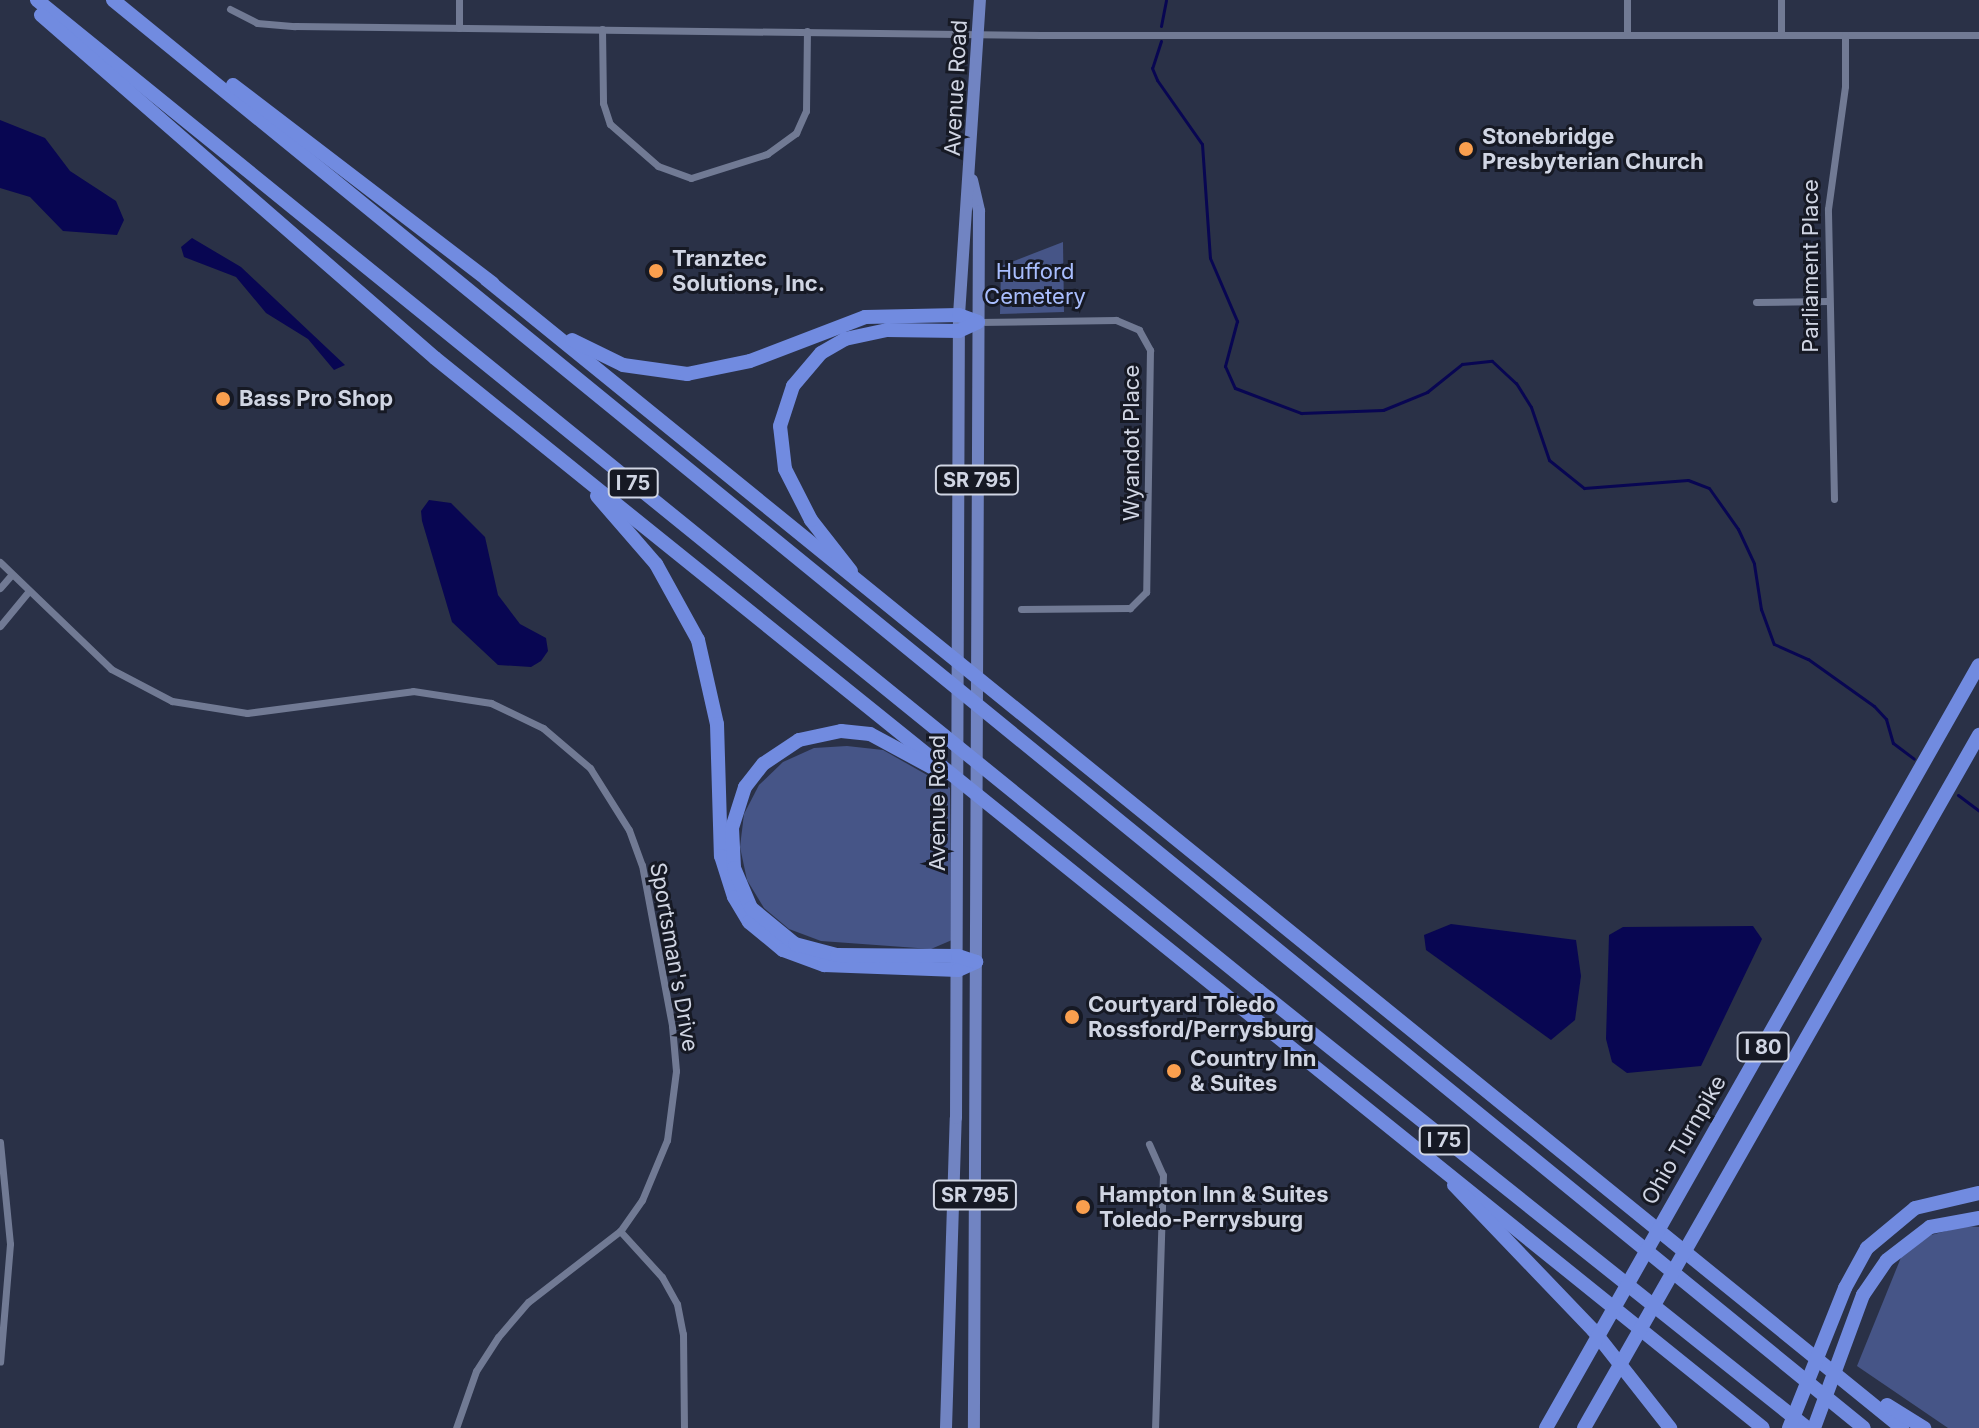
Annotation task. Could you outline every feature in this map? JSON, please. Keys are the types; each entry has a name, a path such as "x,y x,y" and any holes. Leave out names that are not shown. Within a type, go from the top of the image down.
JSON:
{"highway":[{"path":"27,0 259,208 562,458 1579,1275 1763,1428"},
{"name":"I 75","path":"37,0 1696,1343 1807,1428"},
{"name":"I 75","path":"113,0 856,611 1603,1212 1864,1428"},
{"path":"157,35 185,49 486,279 879,600 1731,1286 1902,1428"},
{"path":"486,279 584,347 623,365 665,374 730,367 865,317 959,315 978,322"},
{"path":"879,600 828,544 790,483 780,441 787,399 810,363 845,339 887,330 959,331 978,322"},
{"path":"562,458 656,564 698,640 717,724 724,870 749,922 770,942 809,962 976,962"},
{"name":"Ohio Turnpike","path":"1546,1428 1979,665"},
{"path":"958,963 837,955 783,937 751,908 738,882 731,842 739,800 753,775 786,746 813,735 856,732 904,748 1013,823"},
{"name":"I 80","path":"1584,1428 1979,735"},
{"path":"1446,1170 1457,1190 1549,1282 1670,1428"},
{"path":"1789,1428 1845,1288 1867,1248 1915,1208 1979,1193"},
{"path":"1814,1428 1863,1295 1887,1260 1930,1227 1979,1218"},
{"path":"1538,1428 1605,1324"},
{"path":"1847,1382 1924,1428"}],"main road":[{"name":"Avenue Road","path":"974,1428 979,211 972,179 980,0"},
{"name":"Avenue Road","path":"945,1428 958,963 959,315 962,211 972,179"}],"street":[{"path":"459,0 459,28"},
{"path":"1627,0 1627,35"},
{"path":"1781,0 1781,34"},
{"path":"230,9 257,23 459,28 978,33 1979,35"},
{"path":"602,29 603,103 610,124 658,166 691,178 767,154 796,133 806,111 807,31"},
{"name":"Parliament Place","path":"1834,499 1828,301 1829,173 1843,109 1845,35"},
{"path":"1756,302 1828,301"},
{"name":"Wyandot Place","path":"978,322 1116,320 1139,330 1150,350 1146,592 1130,608 1021,609"},
{"name":"Sportsman's Drive","path":"0,562 111,669 172,701 247,713 413,691 465,696 543,728 590,768 618,810 642,865 676,1071 674,1108 660,1161 642,1200 620,1231 528,1302 476,1371 457,1428"},
{"path":"0,588 12,574"},
{"path":"0,626 29,591"},
{"path":"0,1142 10,1244 0,1362"},
{"path":"1149,1144 1163,1175 1155,1428"},
{"path":"620,1231 662,1277 677,1304 683,1334 684,1428"}],"green space":[{"name":"Hufford Cemetery","path":"1063,242 1064,312 1000,314 1001,266"},
{"path":"847,746 883,750 950,788 952,940 931,949 821,941 789,929 764,908 747,880 740,847 744,814 759,785 783,762 814,748"},
{"path":"1965,1226 1979,1227 1979,1428 1948,1428 1857,1366 1902,1255 1931,1235"}],"shaded area":[{"path":"0,120 45,138 70,171 116,201 124,220 117,235 63,231 30,197 0,188"},
{"path":"192,238 241,267 345,365 334,370 308,339 266,313 236,277 184,257 181,247"},
{"path":"429,500 451,503 485,537 498,595 520,624 546,638 548,651 541,661 531,667 498,665 452,622 422,521 421,511"},
{"path":"1451,924 1576,940 1581,976 1575,1020 1551,1040 1426,950 1424,935"},
{"path":"1753,926 1762,939 1701,1066 1627,1073 1612,1062 1606,1039 1609,935 1623,927"}],"waterway":[{"path":"1161,26 1166,0"},
{"path":"1161,41 1152,68 1157,80 1202,144 1210,258 1237,321 1225,366 1235,388 1301,413 1383,410 1427,392 1462,364 1492,361 1516,383 1531,407 1549,460 1584,488 1688,480 1709,488 1738,529 1754,564 1761,609 1774,644 1808,659 1874,706 1886,719 1893,743 1914,759"},
{"path":"1958,795 1979,811"}],"place":[{"name":"Stonebridge Presbyterian Church","path":"1466,149"},
{"name":"Tranztec Solutions, Inc.","path":"656,271"},
{"name":"Bass Pro Shop","path":"223,399"},
{"name":"Courtyard Toledo Rossford/Perrysburg","path":"1072,1017"},
{"name":"Country Inn & Suites","path":"1174,1071"},
{"name":"Hampton Inn & Suites Toledo-Perrysburg","path":"1083,1207"}]}
